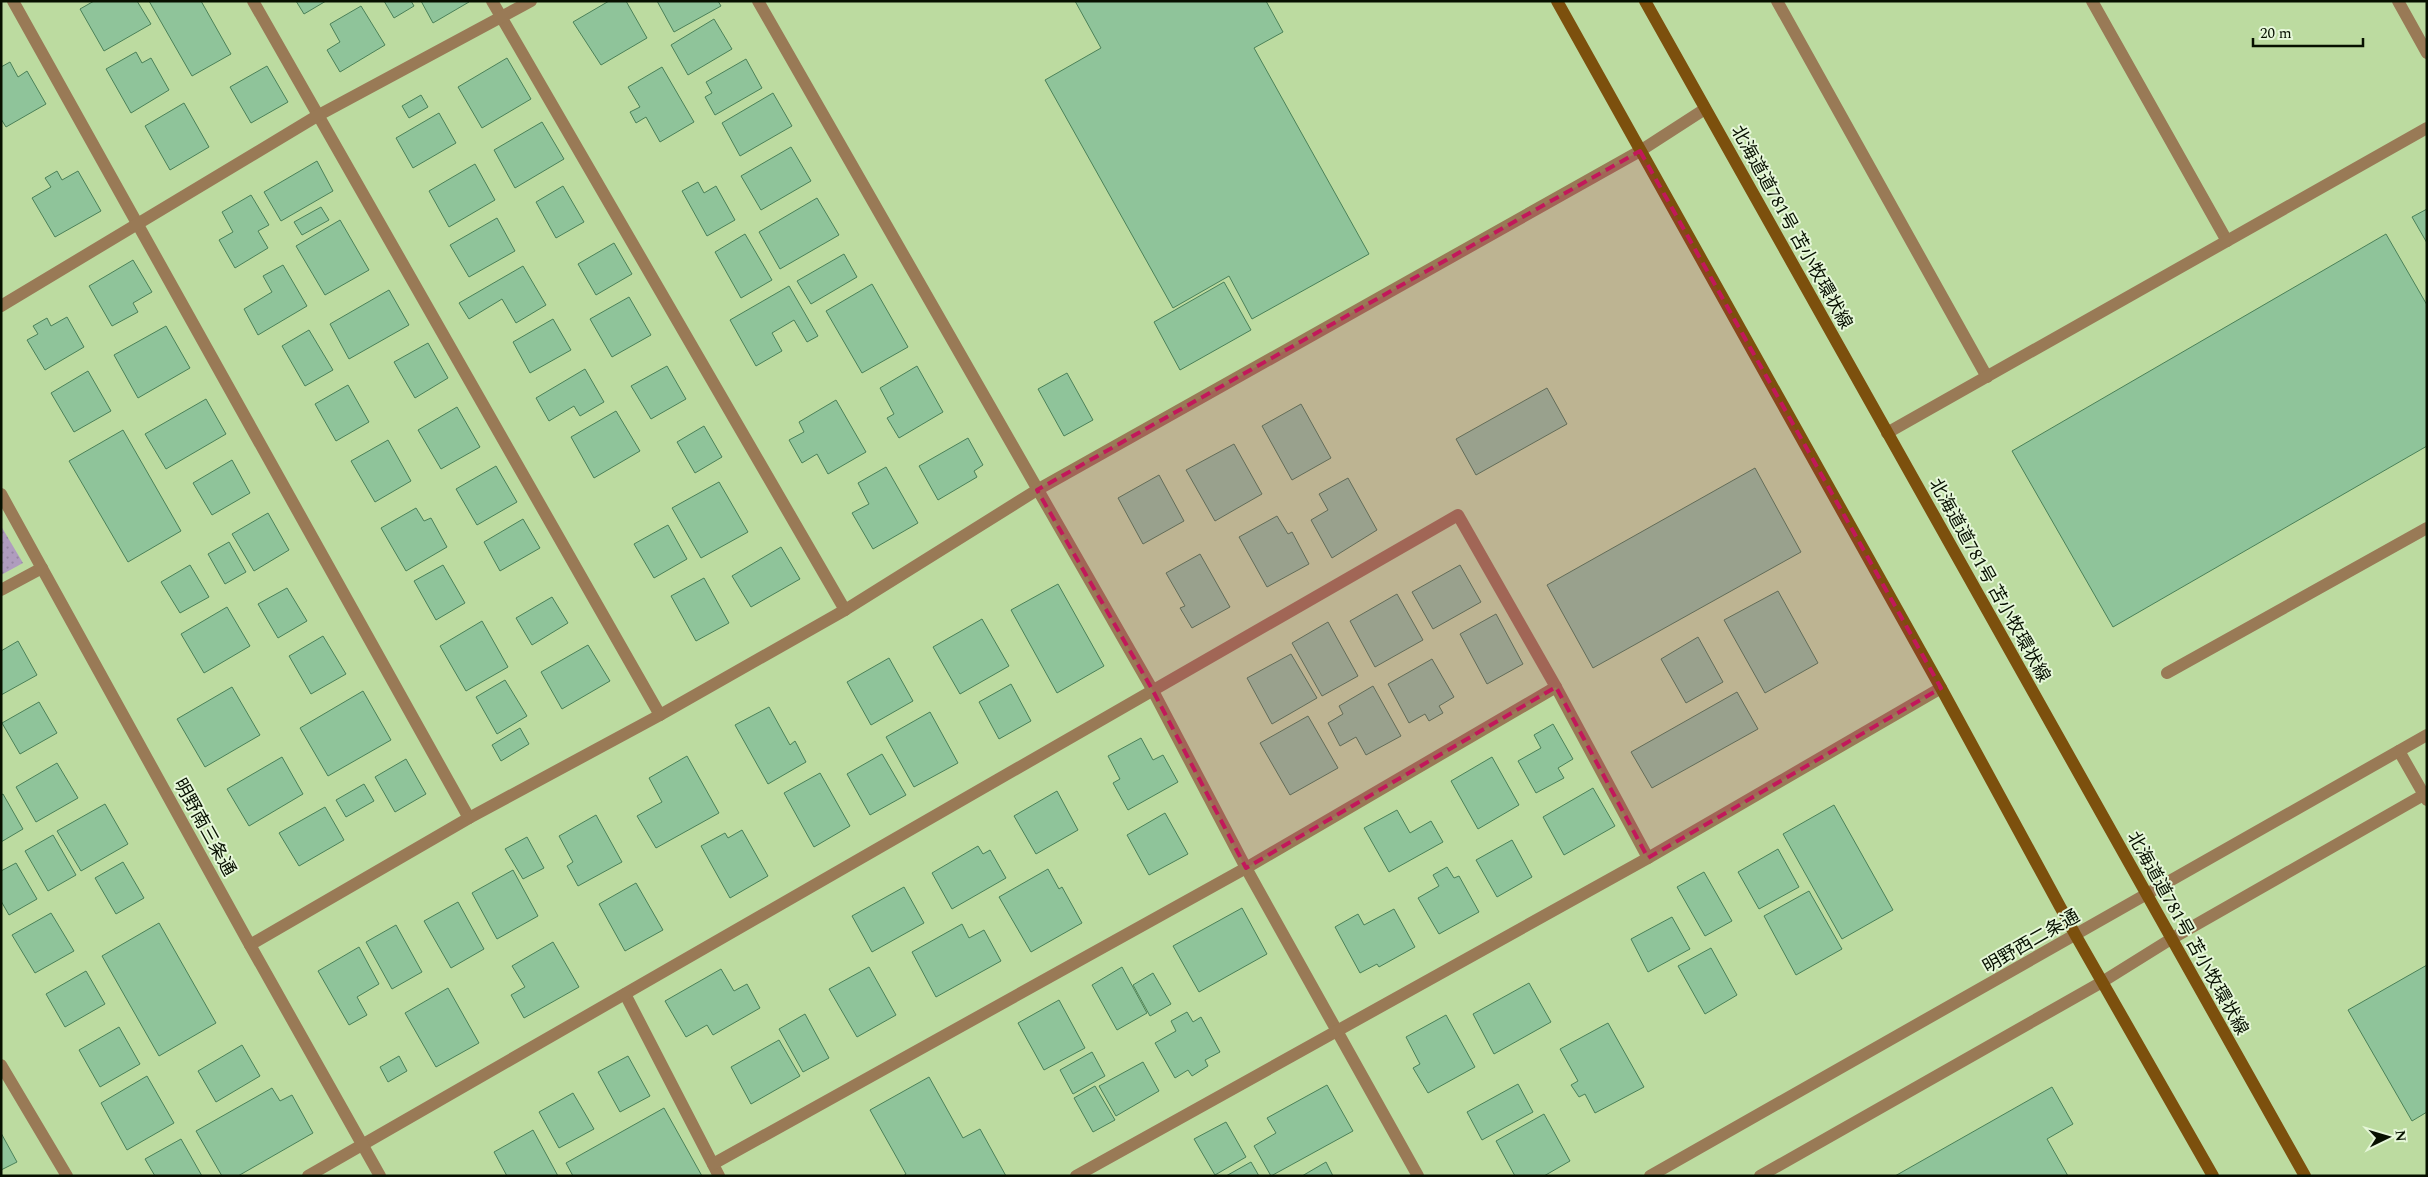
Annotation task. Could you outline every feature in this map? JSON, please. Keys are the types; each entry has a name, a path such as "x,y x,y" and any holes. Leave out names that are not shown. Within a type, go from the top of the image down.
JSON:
{"main road":[{"path":"1557,1 1942,688 2076,936 2213,1176"},
{"name":"北海道道781号 苫小牧環状線","path":"1645,1 2305,1176"}],"street":[{"path":"13,1 469,818"},
{"path":"253,1 660,715"},
{"path":"492,1 845,610"},
{"path":"1,306 317,116 531,1"},
{"path":"758,1 1152,689 1335,1032 1418,1176"},
{"path":"1777,1 1987,376"},
{"path":"2092,1 2227,241"},
{"path":"2398,1 2427,53"},
{"path":"250,946 469,818 660,715 845,610 1037,490 1640,151 1705,109"},
{"path":"1887,433 2427,128"},
{"name":"明野南三条通","path":"1,494 250,946 380,1176"},
{"path":"308,1176 1152,689 1458,515 1556,687 1648,858"},
{"path":"2167,673 2427,528"},
{"path":"1,590 42,568"},
{"path":"713,1164 1246,868 1556,687"},
{"path":"1076,1176 1648,858 1942,688"},
{"name":"明野西二条通","path":"1650,1176 2076,936 2427,735"},
{"path":"1760,1176 2102,982 2171,939 2426,796 2399,751"},
{"path":"625,994 719,1176"},
{"path":"1,1065 68,1176"}],"highlighted area":[{"path":"1640,151 1941,688 1648,858 1556,687 1246,868 1152,689 1037,490"}],"shaded area":[{"path":"1,526 23,563 1,575"}],"building":[{"path":"94,1 137,1 151,24 104,51 80,9"},
{"path":"149,1 201,1 231,54 192,76"},
{"path":"296,1 326,1 304,14"},
{"path":"384,1 411,1 414,6 394,18"},
{"path":"421,1 468,1 469,2 433,23"},
{"path":"609,1 626,1 647,38 601,65 573,22"},
{"path":"657,1 718,1 721,6 674,32"},
{"path":"1075,1 1266,1 1283,32 1254,48 1369,254 1252,319 1229,276 1173,308 1045,80 1101,48"},
{"path":"361,6 385,45 340,72 327,50 340,42 330,24"},
{"path":"714,19 732,49 688,75 671,45"},
{"path":"136,52 142,63 151,58 169,90 131,113 106,69"},
{"path":"507,58 531,99 482,128 458,87"},
{"path":"746,59 762,88 715,115 705,97 712,93 706,82"},
{"path":"10,62 18,77 27,71 46,104 6,127 1,119 1,67"},
{"path":"267,66 288,102 251,123 230,87"},
{"path":"662,67 694,122 660,142 646,117 636,123 630,112 640,107 628,87"},
{"path":"773,93 792,126 740,156 722,123"},
{"path":"421,95 428,107 409,118 402,106"},
{"path":"184,103 209,147 170,170 145,126"},
{"path":"439,113 456,143 413,168 396,138"},
{"path":"542,122 564,159 515,188 494,150"},
{"path":"791,147 811,181 761,210 741,176"},
{"path":"317,161 333,191 281,221 264,192"},
{"path":"475,164 495,200 449,227 429,191"},
{"path":"57,171 62,180 78,171 101,211 55,237 32,198 51,187 45,178"},
{"path":"698,182 704,193 716,186 735,220 707,236 682,191"},
{"path":"563,186 584,222 556,238 536,202"},
{"path":"251,195 269,225 258,231 268,248 235,268 219,240 233,232 222,212"},
{"path":"817,198 839,235 780,269 759,232"},
{"path":"321,207 329,220 302,235 294,222"},
{"path":"2427,209 2427,243 2412,217"},
{"path":"497,218 515,251 469,277 450,245"},
{"path":"340,220 369,270 325,295 296,246"},
{"path":"745,234 772,280 741,298 715,252"},
{"path":"2386,234 2427,305 2427,446 2113,627 2012,451"},
{"path":"614,243 632,274 596,295 578,264"},
{"path":"844,254 857,277 811,304 797,281"},
{"path":"133,260 152,292 133,303 138,312 112,326 89,286"},
{"path":"283,265 307,306 258,335 244,309 272,292 263,276"},
{"path":"523,266 546,305 516,323 502,299 469,319 459,303"},
{"path":"1224,282 1251,330 1180,370 1154,322"},
{"path":"872,284 908,347 862,373 826,311"},
{"path":"789,286 818,336 807,342 794,320 772,333 782,351 756,366 730,320"},
{"path":"389,290 409,325 349,359 330,324"},
{"path":"629,297 651,335 612,357 590,319"},
{"path":"67,317 84,347 45,370 27,340 38,334 33,326 47,318 51,326"},
{"path":"553,319 571,350 530,373 513,342"},
{"path":"166,326 190,368 138,398 114,355"},
{"path":"309,330 333,370 305,386 282,346"},
{"path":"428,343 448,378 415,398 394,362"},
{"path":"667,366 686,399 651,419 631,386"},
{"path":"917,366 943,412 899,438 887,418 894,414 880,388"},
{"path":"585,369 604,402 580,416 574,406 549,421 536,398"},
{"path":"88,371 111,411 74,432 51,393"},
{"path":"1067,373 1093,420 1064,436 1038,389"},
{"path":"348,385 369,422 336,441 315,404"},
{"path":"1547,388 1567,424 1476,475 1456,439"},
{"path":"206,399 226,434 166,469 145,434"},
{"path":"836,400 866,452 828,474 817,454 802,463 789,440 804,432 799,422"},
{"path":"1301,404 1331,458 1292,480 1262,426"},
{"path":"457,407 480,447 441,469 418,430"},
{"path":"616,411 640,451 594,478 571,437"},
{"path":"704,426 722,457 695,473 677,442"},
{"path":"123,430 181,531 128,562 69,461"},
{"path":"968,438 983,465 974,471 977,477 938,500 919,466"},
{"path":"388,440 411,481 375,502 351,461"},
{"path":"1234,444 1262,494 1215,521 1186,470"},
{"path":"232,460 250,493 212,515 193,483"},
{"path":"496,466 517,502 477,525 456,489"},
{"path":"886,467 918,523 873,549 852,513 869,504 858,483"},
{"path":"1755,468 1801,552 1593,668 1547,585"},
{"path":"1159,475 1184,521 1143,544 1118,498"},
{"path":"1348,478 1377,530 1332,558 1311,520 1328,510 1319,494"},
{"path":"719,482 748,532 701,558 672,508"},
{"path":"416,508 424,521 431,518 447,547 406,571 381,528"},
{"path":"268,513 289,550 254,571 232,534"},
{"path":"1277,516 1288,534 1292,532 1309,564 1267,587 1239,537"},
{"path":"523,519 540,548 500,571 484,542"},
{"path":"668,525 687,559 654,578 634,544"},
{"path":"229,542 246,572 225,584 208,554"},
{"path":"781,547 800,579 751,607 732,576"},
{"path":"1200,554 1230,607 1192,628 1180,608 1185,606 1166,573"},
{"path":"190,565 209,597 180,613 161,582"},
{"path":"443,565 465,603 436,620 414,581"},
{"path":"1460,565 1481,602 1433,629 1412,592"},
{"path":"704,578 729,623 696,641 671,596"},
{"path":"1058,584 1104,666 1057,693 1011,610"},
{"path":"287,588 307,621 278,638 258,604"},
{"path":"1778,591 1818,663 1765,693 1724,620"},
{"path":"1397,594 1423,640 1375,667 1350,621"},
{"path":"552,597 568,623 532,645 516,618"},
{"path":"227,607 250,646 204,673 181,634"},
{"path":"1496,614 1523,664 1487,684 1460,634"},
{"path":"982,619 1009,666 960,694 933,647"},
{"path":"482,621 508,667 466,691 440,646"},
{"path":"1328,622 1358,676 1322,696 1292,643"},
{"path":"323,636 346,674 311,694 289,656"},
{"path":"1698,637 1723,682 1686,703 1661,659"},
{"path":"18,641 37,675 1,695 1,651"},
{"path":"588,645 610,681 562,709 541,672"},
{"path":"1291,654 1317,698 1272,724 1247,678"},
{"path":"889,658 913,701 871,725 847,682"},
{"path":"1432,659 1454,697 1439,706 1443,713 1429,721 1425,714 1409,723 1388,684"},
{"path":"505,680 527,716 497,734 476,697"},
{"path":"1011,684 1031,721 999,739 979,702"},
{"path":"1373,686 1401,736 1366,755 1356,737 1340,746 1328,723 1343,714 1339,706"},
{"path":"232,687 260,735 205,767 177,719"},
{"path":"363,691 391,740 328,776 300,728"},
{"path":"1737,692 1758,729 1652,788 1631,752"},
{"path":"39,702 57,733 20,754 2,723"},
{"path":"769,707 790,745 795,741 806,762 768,784 735,725"},
{"path":"930,712 958,763 914,787 886,737"},
{"path":"1308,716 1338,768 1290,795 1260,743"},
{"path":"1553,724 1573,759 1558,768 1564,778 1536,793 1518,761 1541,748 1534,735"},
{"path":"520,728 529,744 501,761 492,745"},
{"path":"1141,738 1153,760 1163,755 1178,782 1128,810 1113,783 1120,779 1108,756"},
{"path":"882,754 906,795 870,815 847,774"},
{"path":"687,756 719,813 656,848 637,816 662,802 649,778"},
{"path":"282,757 303,794 249,826 227,789"},
{"path":"1492,757 1519,805 1478,829 1451,781"},
{"path":"406,759 426,794 395,812 375,777"},
{"path":"57,763 78,798 36,822 16,787"},
{"path":"820,773 850,826 814,847 784,793"},
{"path":"364,784 374,801 346,817 336,800"},
{"path":"1593,788 1615,826 1564,855 1543,817"},
{"path":"1057,791 1078,830 1036,854 1014,816"},
{"path":"3,794 23,829 1,842 1,795"},
{"path":"105,804 128,844 81,871 57,831"},
{"path":"1834,805 1893,910 1842,939 1783,834"},
{"path":"325,807 344,840 299,866 279,833"},
{"path":"1397,810 1410,833 1431,821 1443,842 1389,872 1364,828"},
{"path":"1165,813 1188,854 1149,875 1127,835"},
{"path":"596,815 622,862 578,886 567,866 573,862 559,836"},
{"path":"742,830 768,876 730,898 701,846 725,833 728,838"},
{"path":"53,835 76,875 48,891 25,851"},
{"path":"527,837 544,868 523,879 505,849"},
{"path":"1512,840 1532,877 1497,897 1476,860"},
{"path":"978,846 983,854 990,850 1006,878 952,909 932,873"},
{"path":"1778,849 1799,887 1759,909 1738,872"},
{"path":"123,862 144,898 116,914 95,878"},
{"path":"16,863 37,899 9,915 1,901 1,871"},
{"path":"1447,867 1454,878 1459,876 1479,912 1439,934 1418,898 1439,886 1433,875"},
{"path":"1048,869 1059,889 1062,887 1082,923 1031,952 999,897"},
{"path":"513,870 538,916 497,939 472,893"},
{"path":"1704,872 1732,921 1705,936 1677,887"},
{"path":"636,883 663,930 625,951 599,904"},
{"path":"904,887 924,923 872,952 852,916"},
{"path":"1809,891 1842,949 1796,975 1764,916"},
{"path":"458,902 484,949 451,968 424,921"},
{"path":"1242,908 1267,954 1199,992 1173,946"},
{"path":"1394,909 1415,947 1379,967 1377,964 1360,973 1335,927 1358,914 1364,925"},
{"path":"51,913 74,951 35,973 12,935"},
{"path":"1672,917 1690,949 1648,972 1631,939"},
{"path":"159,923 216,1023 159,1056 102,956"},
{"path":"962,924 969,938 984,930 1001,961 936,997 912,952"},
{"path":"396,925 422,972 392,989 366,942"},
{"path":"553,942 579,987 524,1018 511,995 525,987 512,966"},
{"path":"359,947 379,984 357,997 367,1015 349,1025 318,971"},
{"path":"1711,948 1737,995 1705,1014 1678,966"},
{"path":"2427,965 2427,1112 2412,1121 2348,1010"},
{"path":"869,967 896,1015 857,1037 829,989"},
{"path":"1122,967 1147,1013 1117,1030 1092,985"},
{"path":"721,969 734,991 747,984 760,1008 713,1035 707,1025 686,1037 665,1001"},
{"path":"86,971 105,1004 65,1027 46,994"},
{"path":"1153,973 1171,1004 1150,1016 1133,985"},
{"path":"1529,983 1551,1022 1494,1054 1473,1014"},
{"path":"448,988 479,1043 436,1067 405,1013"},
{"path":"1059,1000 1085,1048 1044,1070 1018,1023"},
{"path":"1187,1012 1193,1022 1201,1017 1220,1052 1205,1060 1208,1066 1192,1076 1188,1070 1175,1078 1155,1043 1176,1031 1171,1021"},
{"path":"805,1014 829,1058 803,1072 779,1029"},
{"path":"1446,1015 1475,1067 1428,1093 1413,1068 1420,1064 1406,1037"},
{"path":"1608,1023 1644,1087 1595,1113 1585,1094 1579,1097 1571,1085 1578,1081 1560,1049"},
{"path":"119,1027 140,1064 100,1087 79,1050"},
{"path":"779,1040 800,1076 751,1104 731,1067"},
{"path":"242,1045 260,1076 216,1102 198,1071"},
{"path":"1092,1052 1105,1076 1073,1094 1060,1070"},
{"path":"399,1056 407,1071 388,1082 380,1067"},
{"path":"628,1056 650,1096 620,1112 598,1072"},
{"path":"1143,1062 1159,1091 1116,1116 1099,1086"},
{"path":"147,1076 174,1123 127,1150 101,1103"},
{"path":"929,1077 963,1138 980,1129 1006,1176 903,1176 906,1174 870,1110"},
{"path":"1518,1084 1533,1112 1482,1140 1467,1112"},
{"path":"1327,1085 1353,1131 1271,1176 1254,1146 1276,1133 1267,1118"},
{"path":"1095,1086 1115,1120 1093,1132 1074,1098"},
{"path":"2052,1087 2073,1124 2047,1139 2068,1176 1895,1176"},
{"path":"272,1088 280,1101 292,1095 313,1133 238,1176 222,1176 196,1131"},
{"path":"573,1093 594,1129 559,1148 539,1112"},
{"path":"664,1108 702,1176 573,1176 566,1163"},
{"path":"1544,1114 1570,1161 1544,1176 1515,1176 1496,1141"},
{"path":"1226,1122 1246,1157 1215,1175 1194,1139"},
{"path":"533,1130 558,1176 507,1176 494,1152"},
{"path":"1,1133 17,1162 1,1170"},
{"path":"181,1139 202,1176 155,1176 145,1159"},
{"path":"1251,1162 1259,1176 1226,1176"},
{"path":"1326,1162 1333,1176 1302,1176"}]}
